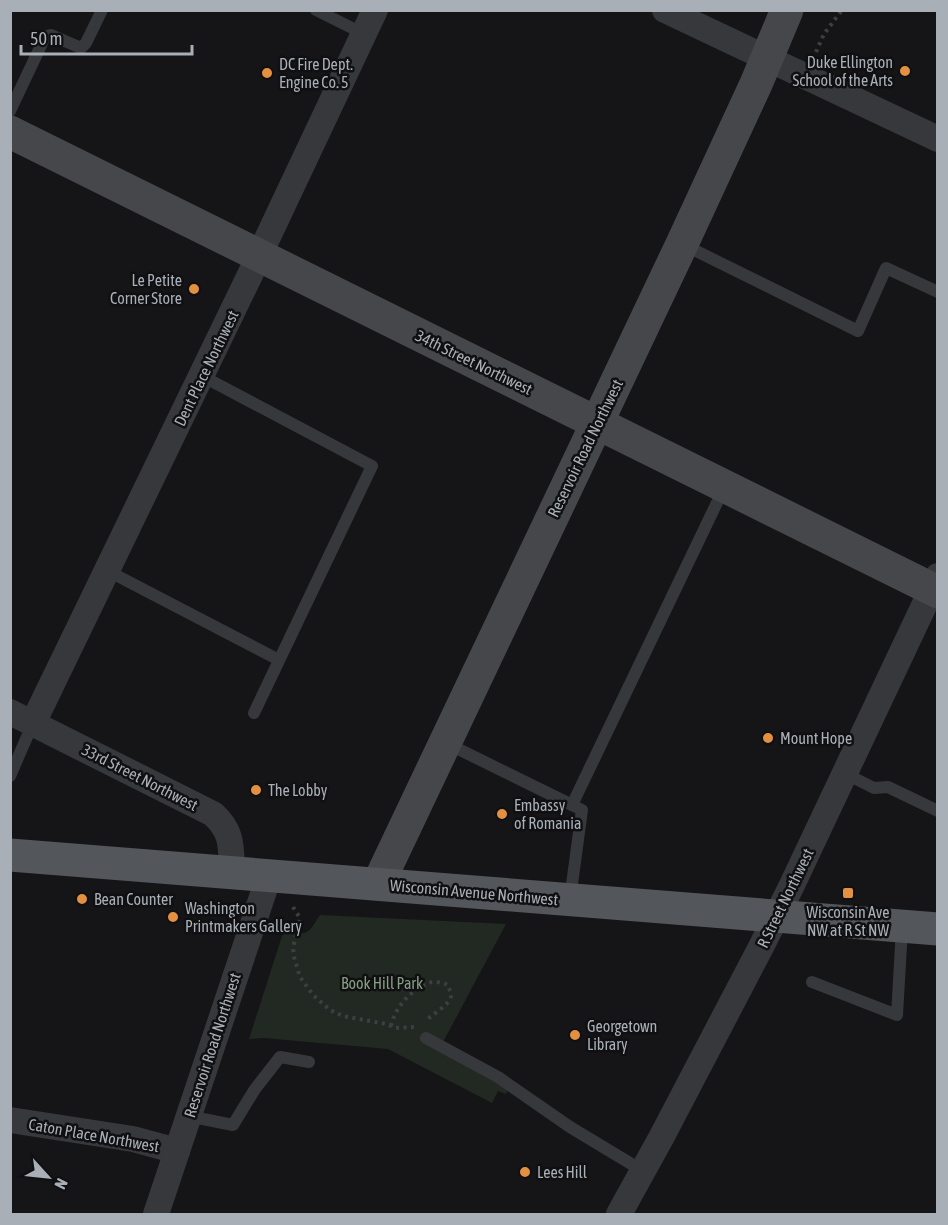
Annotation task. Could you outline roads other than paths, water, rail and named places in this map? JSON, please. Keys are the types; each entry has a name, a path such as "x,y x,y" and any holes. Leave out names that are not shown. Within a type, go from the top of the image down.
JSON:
{"main road":[{"name":"Wisconsin Avenue Northwest","path":"10,855 938,929"}],"street":[{"name":"Dent Place Northwest","path":"33,723 202,376 375,10"},
{"path":"664,10 938,139"},
{"name":"Reservoir Road Northwest","path":"378,884 682,244 768,59 787,10"},
{"name":"34th Street Northwest","path":"10,132 724,486 935,586"},
{"name":"R Street Northwest","path":"619,1215 776,917 935,586"},
{"name":"33rd Street Northwest","path":"10,712 213,814 226,829 231,850 232,872"},
{"name":"Reservoir Road Northwest","path":"156,1215 269,876"},
{"name":"Caton Place Northwest","path":"10,1120 133,1139 177,1151"}],"lane":[{"path":"10,111 45,38 51,35 81,48 86,43 102,10"},
{"path":"316,10 364,34"},
{"path":"682,244 858,331 886,268 938,292"},
{"path":"202,376 372,466 254,713"},
{"path":"572,805 724,486"},
{"path":"108,571 279,660"},
{"path":"10,776 33,723"},
{"path":"445,743 582,810 570,900"},
{"path":"844,773 874,788 888,787 938,811"},
{"path":"812,982 897,1015 902,927"},
{"path":"426,1038 498,1077 570,1127 643,1171"},
{"path":"188,1116 233,1125 255,1089 280,1057 309,1062"}],"place":[{"name":"Duke Ellington School of the Arts","path":"905,71"},
{"name":"DC Fire Dept. Engine Co. 5","path":"267,73"},
{"name":"Le Petite Corner Store","path":"194,289"},
{"name":"Mount Hope","path":"768,738"},
{"name":"The Lobby","path":"256,790"},
{"name":"Embassy of Romania","path":"502,814"},
{"name":"Wisconsin Ave NW at R St NW","path":"848,893"},
{"name":"Bean Counter","path":"82,899"},
{"name":"Washington Printmakers Gallery","path":"173,917"},
{"name":"Georgetown Library","path":"575,1035"},
{"name":"Lees Hill","path":"525,1172"}],"park label":[{"name":"Book Hill Park","path":"382,983"}]}
